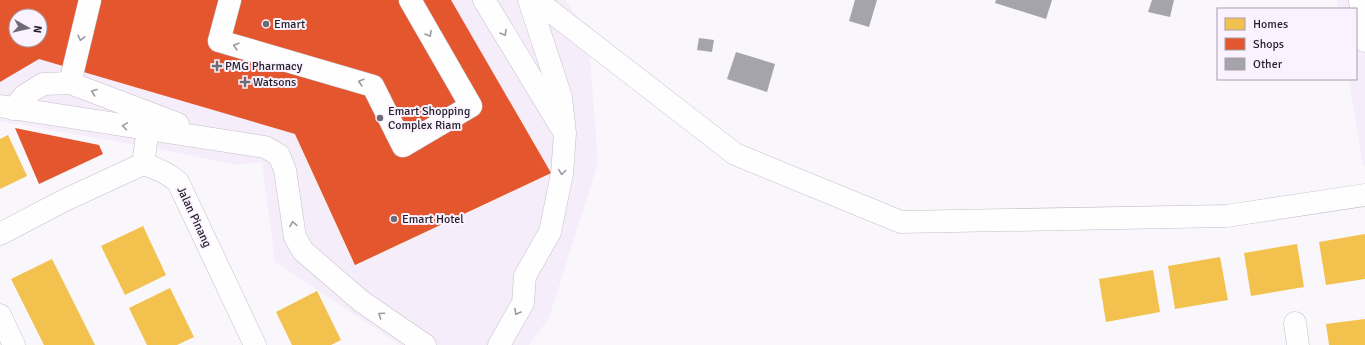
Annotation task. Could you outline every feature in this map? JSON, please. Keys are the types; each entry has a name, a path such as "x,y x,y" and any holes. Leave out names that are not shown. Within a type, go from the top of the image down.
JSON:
{"street":[{"path":"70,83 90,0"},
{"path":"230,0 219,41 373,86 403,146 471,106 410,0"},
{"path":"484,0 565,133"},
{"path":"499,345 523,303 525,276 550,232 562,174 565,133 561,97 529,0"},
{"path":"536,0 735,154 901,222 1226,216 1365,195"},
{"path":"1360,0 1365,41"},
{"path":"7,108 43,84 70,83 222,141"},
{"path":"7,108 265,147 279,155 284,170 295,237 303,251 361,301 425,345"},
{"path":"0,234 65,200 143,164 148,129"},
{"name":"Jalan Pinang","path":"143,164 151,166 171,176 178,182 255,345"},
{"path":"0,315 14,345"},
{"path":"1295,323 1298,345"}],"shaded area":[{"path":"0,0 565,0 588,30 598,163 549,318 529,345 400,345 275,262 262,162 237,165 159,149 0,121"},
{"path":"1337,0 1365,0 1365,165 1363,166 1349,80 1357,80 1357,8 1338,8"}],"building: Homes":[{"name":"Emart Hotel","path":"510,102 551,173 355,265 295,134 353,111 382,171"},
{"path":"8,135 27,176 0,189 0,139"},
{"path":"143,226 166,275 125,295 101,246"},
{"path":"1365,234 1365,279 1326,285 1319,242"},
{"path":"1297,244 1304,287 1251,296 1244,253"},
{"path":"1220,257 1228,300 1175,309 1168,266"},
{"path":"52,259 95,345 44,345 11,279"},
{"path":"1153,270 1160,312 1106,322 1099,279"},
{"path":"170,288 194,337 177,345 147,345 129,308"},
{"path":"317,291 341,340 331,345 292,345 276,312"},
{"path":"1365,319 1365,345 1329,345 1326,324"}],"building: Shops":[{"name":"Emart Shopping Complex Riam","path":"0,0 451,0 551,173 355,265 295,134 39,59 0,82"},
{"path":"15,128 99,145 103,154 39,184"}],"building: Other":[{"path":"855,0 877,0 869,27 849,21"},
{"path":"996,0 1052,0 1046,19 995,3"},
{"path":"1152,0 1174,0 1170,17 1148,12"},
{"path":"699,38 714,40 712,52 697,50"},
{"path":"736,52 775,64 767,92 727,79"}],"place":[{"name":"Emart","path":"266,24"},
{"name":"PMG Pharmacy","path":"217,66"},
{"name":"Watsons","path":"245,82"},
{"name":"Emart Shopping Complex Riam","path":"380,118"},
{"name":"Emart Hotel","path":"394,219"}]}
